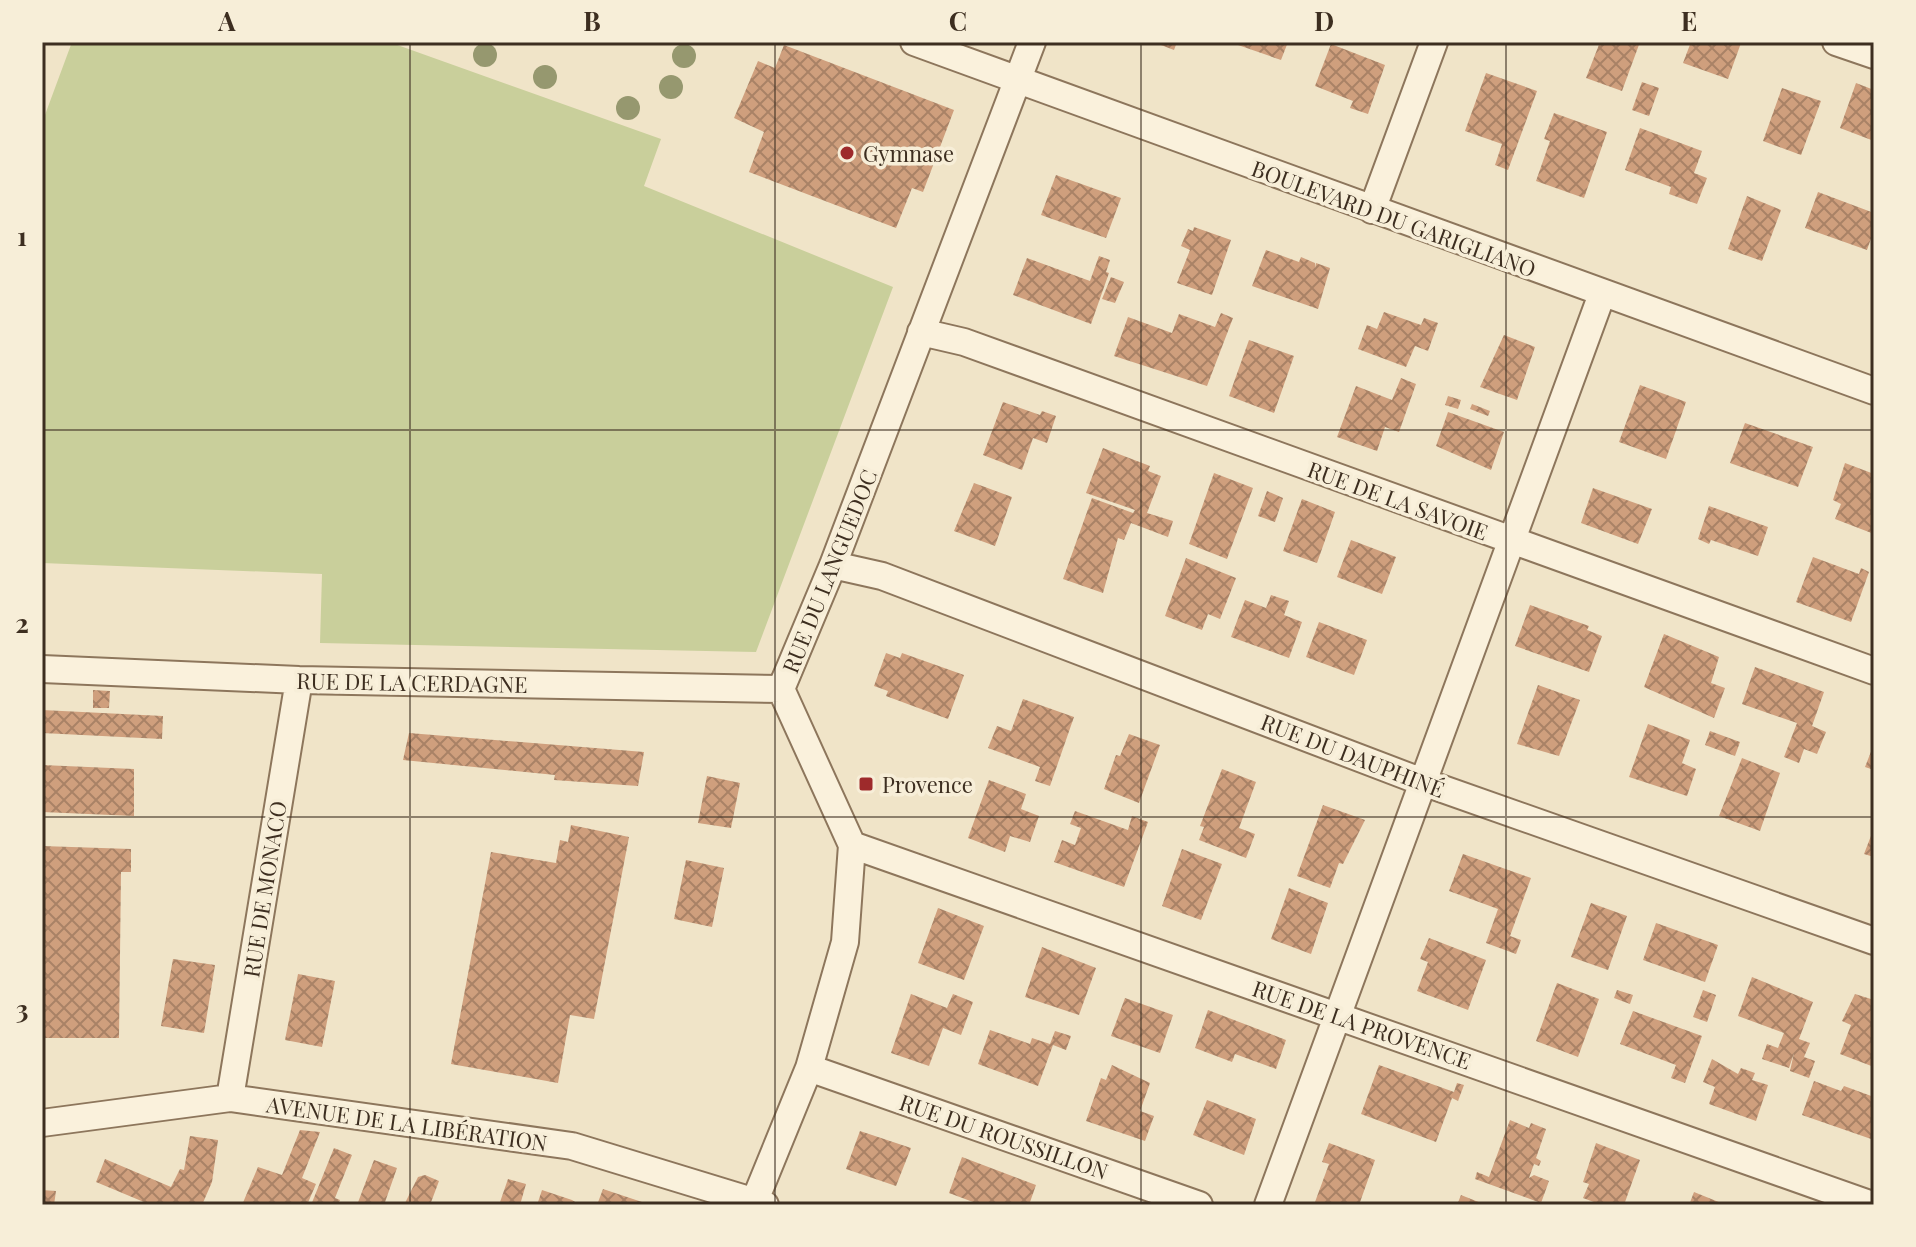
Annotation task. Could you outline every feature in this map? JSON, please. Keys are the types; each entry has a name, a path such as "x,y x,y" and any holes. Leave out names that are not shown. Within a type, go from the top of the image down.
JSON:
{"street":[{"name":"BOULEVARD DU GARIGLIANO","path":"914,42 1874,391"},
{"name":"RUE DU LANGUEDOC","path":"757,1204 809,1068 845,942 852,845 781,689 833,565 1032,42"},
{"path":"1372,210 1434,42"},
{"path":"1836,42 1874,55"},
{"path":"1268,1205 1420,781 1602,294"},
{"name":"RUE DE LA SAVOIE","path":"921,332 964,342 1874,671"},
{"name":"RUE DU DAUPHINÉ","path":"833,565 882,576 1420,781 1874,941"},
{"name":"RUE DE LA CERDAGNE","path":"42,669 299,680 781,689"},
{"name":"RUE DE MONACO","path":"230,1098 299,680"},
{"name":"RUE DE LA PROVENCE","path":"852,845 1872,1205"},
{"name":"RUE DU ROUSSILLON","path":"809,1068 1199,1205"},
{"name":"AVENUE DE LA LIBÉRATION","path":"42,1123 230,1098 572,1146 757,1204"}],"green space":[{"path":"72,42 389,42 661,139 644,186 893,287 756,652 320,643 322,574 42,563 42,123"}],"building":[{"path":"1153,42 1177,42 1174,50"},
{"path":"1239,42 1288,42 1281,60 1238,45"},
{"path":"1600,42 1640,42 1622,91 1586,78"},
{"path":"1691,42 1741,43 1728,79 1683,63"},
{"path":"1331,44 1385,65 1368,114 1350,108 1353,101 1315,86"},
{"name":"Gymnase","path":"784,45 954,110 923,192 912,188 896,228 749,172 764,132 734,118 758,61 775,68"},
{"path":"1486,73 1537,91 1508,170 1495,165 1502,144 1465,131"},
{"path":"1642,82 1659,88 1649,116 1632,110"},
{"path":"1856,83 1874,90 1874,141 1840,128"},
{"path":"1782,88 1821,101 1801,155 1763,141"},
{"path":"1554,113 1607,132 1584,198 1536,181 1550,141 1544,139"},
{"path":"1640,128 1702,151 1694,173 1707,178 1697,204 1669,194 1671,187 1625,170"},
{"path":"1056,175 1121,198 1106,238 1041,215"},
{"path":"1818,192 1874,213 1874,230 1867,250 1805,228"},
{"path":"1747,196 1781,210 1762,261 1728,249"},
{"path":"1194,227 1231,240 1212,295 1177,283 1190,250 1181,246 1188,229 1193,231"},
{"path":"1266,250 1299,262 1301,257 1315,263 1315,268 1316,263 1330,268 1318,309 1252,286"},
{"path":"1099,256 1110,260 1106,272 1109,273 1091,324 1013,295 1027,258 1090,281"},
{"path":"1111,277 1124,282 1115,303 1102,299"},
{"path":"1384,312 1421,325 1424,318 1438,323 1428,351 1415,346 1406,367 1358,349 1367,325 1377,329"},
{"path":"1221,313 1233,318 1207,386 1114,356 1128,317 1172,333 1179,314 1215,327"},
{"path":"1504,335 1535,347 1517,400 1480,387"},
{"path":"1249,340 1294,356 1274,413 1229,396"},
{"path":"1401,378 1416,384 1399,432 1385,427 1377,451 1337,437 1356,386 1392,400"},
{"path":"1640,385 1686,402 1666,459 1619,442"},
{"path":"1448,396 1461,400 1458,409 1445,405"},
{"path":"1003,402 1040,415 1042,411 1056,416 1047,443 1033,438 1022,470 983,455"},
{"path":"1472,404 1490,411 1488,416 1470,409"},
{"path":"1448,412 1504,432 1491,470 1436,446"},
{"path":"1745,423 1813,447 1798,487 1730,463"},
{"path":"1103,448 1150,466 1148,471 1161,476 1147,513 1173,521 1168,537 1131,523 1124,540 1118,538 1103,593 1063,579 1092,498 1133,513 1135,510 1086,493"},
{"path":"1845,463 1874,474 1874,534 1835,519 1841,504 1833,500"},
{"path":"1214,473 1253,488 1227,559 1189,544"},
{"path":"974,483 1012,497 995,546 954,531"},
{"path":"1593,488 1652,509 1638,544 1581,523"},
{"path":"1267,491 1283,498 1275,522 1258,516"},
{"path":"1302,499 1335,512 1317,563 1283,551"},
{"path":"1709,506 1768,527 1758,556 1711,540 1709,544 1698,539"},
{"path":"1351,540 1396,557 1382,594 1337,577"},
{"path":"1813,557 1859,574 1861,568 1869,572 1851,622 1796,602"},
{"path":"1186,558 1236,578 1220,619 1208,614 1202,630 1165,616"},
{"path":"1271,595 1289,601 1284,615 1302,622 1289,658 1231,637 1245,600 1266,608"},
{"path":"1530,605 1589,626 1587,630 1602,636 1589,672 1515,646"},
{"path":"1319,622 1367,640 1354,675 1306,657"},
{"path":"1664,634 1719,657 1711,683 1725,688 1714,718 1644,687"},
{"path":"886,653 900,658 902,653 964,675 948,719 886,696 888,691 874,686"},
{"path":"1755,667 1824,692 1812,726 1826,732 1817,754 1804,749 1799,763 1784,757 1797,723 1742,704"},
{"path":"1538,685 1580,700 1559,756 1517,744"},
{"path":"93,690 110,691 109,708 93,708"},
{"path":"1023,699 1074,717 1050,786 1035,781 1040,767 988,748 997,726 1011,731"},
{"path":"42,710 163,716 162,739 42,733"},
{"path":"1648,724 1690,740 1682,763 1696,769 1687,796 1629,777"},
{"path":"1710,731 1740,742 1735,756 1705,745"},
{"path":"409,733 644,752 638,786 554,780 555,775 403,760"},
{"path":"1129,734 1160,745 1139,803 1104,789 1116,755 1120,756"},
{"path":"1874,744 1874,770 1865,767"},
{"path":"1742,758 1780,773 1760,831 1719,816"},
{"path":"42,765 134,769 134,816 42,812"},
{"path":"1222,769 1256,782 1239,828 1255,834 1246,858 1199,840 1204,827 1200,826"},
{"path":"707,776 740,783 731,828 698,823"},
{"path":"989,780 1026,794 1021,809 1039,816 1030,842 1010,836 1005,852 968,838"},
{"path":"1323,805 1365,820 1343,864 1339,863 1330,888 1297,876"},
{"path":"1075,811 1128,830 1132,816 1148,822 1124,887 1054,862 1062,840 1075,845 1081,828 1070,824"},
{"path":"571,825 629,837 594,1019 570,1015 558,1083 451,1064 491,852 556,863 560,840 568,842"},
{"path":"1874,828 1874,857 1864,854"},
{"path":"42,846 131,849 131,872 121,872 119,1038 42,1038"},
{"path":"1182,849 1222,864 1201,920 1162,906"},
{"path":"1463,854 1531,878 1510,936 1521,940 1516,954 1486,943 1498,909 1449,891"},
{"path":"686,860 724,868 712,927 674,919"},
{"path":"1289,888 1328,903 1311,954 1271,939"},
{"path":"1591,903 1627,916 1608,970 1571,957"},
{"path":"938,908 984,926 964,980 918,963"},
{"path":"1656,923 1718,945 1705,982 1643,960"},
{"path":"1429,938 1486,960 1468,1010 1417,991 1428,962 1420,959"},
{"path":"1042,947 1096,968 1079,1015 1025,997"},
{"path":"173,959 215,965 204,1033 161,1026"},
{"path":"298,974 335,981 322,1047 285,1040"},
{"path":"1752,977 1813,1002 1799,1039 1810,1043 1804,1057 1815,1061 1809,1078 1790,1071 1794,1053 1789,1068 1762,1059 1767,1044 1778,1048 1784,1033 1738,1016"},
{"path":"1557,983 1599,999 1578,1057 1536,1041"},
{"path":"1617,990 1633,995 1630,1004 1614,998"},
{"path":"1703,990 1716,995 1707,1022 1693,1017"},
{"path":"911,994 947,1008 953,994 973,1002 961,1035 943,1028 929,1066 891,1053"},
{"path":"1855,994 1874,1000 1874,1067 1840,1054 1851,1025 1842,1021"},
{"path":"1125,998 1173,1015 1160,1053 1111,1036"},
{"path":"1208,1010 1286,1040 1276,1069 1235,1054 1232,1062 1195,1048"},
{"path":"1633,1011 1702,1036 1685,1083 1671,1078 1676,1065 1620,1044"},
{"path":"990,1030 1030,1044 1032,1038 1050,1044 1055,1031 1071,1036 1066,1050 1053,1045 1038,1086 978,1064"},
{"path":"1712,1059 1738,1074 1741,1068 1755,1073 1752,1080 1768,1085 1756,1121 1709,1104 1715,1087 1703,1082"},
{"path":"1112,1065 1150,1083 1140,1111 1154,1116 1145,1141 1086,1121 1101,1078 1106,1080"},
{"path":"1379,1065 1454,1092 1457,1083 1464,1085 1458,1101 1452,1098 1436,1142 1361,1114"},
{"path":"1814,1081 1841,1091 1844,1086 1874,1097 1874,1140 1802,1115"},
{"path":"1207,1100 1256,1119 1244,1155 1193,1135"},
{"path":"1510,1120 1529,1128 1531,1123 1546,1129 1536,1158 1541,1161 1539,1166 1534,1164 1529,1178 1534,1175 1549,1181 1541,1203 1475,1179 1477,1172 1489,1177"},
{"path":"300,1130 320,1132 302,1178 316,1184 307,1205 242,1205 258,1167 282,1175"},
{"path":"860,1131 911,1148 896,1186 846,1169"},
{"path":"190,1136 218,1140 212,1182 202,1205 151,1205 96,1182 105,1159 171,1187 180,1169 184,1170"},
{"path":"1329,1143 1375,1160 1359,1205 1315,1202 1329,1164 1322,1162"},
{"path":"1596,1143 1640,1160 1624,1205 1602,1205 1583,1198 1589,1184 1583,1182"},
{"path":"334,1148 352,1155 335,1198 340,1200 338,1205 311,1205"},
{"path":"962,1157 1036,1185 1029,1205 981,1205 949,1193"},
{"path":"374,1160 397,1168 384,1205 357,1205"},
{"path":"425,1175 439,1181 430,1205 404,1205 418,1177"},
{"path":"508,1179 526,1184 520,1205 499,1205"},
{"path":"603,1189 648,1204 648,1205 597,1205"},
{"path":"42,1190 56,1191 54,1205 42,1205"},
{"path":"542,1190 572,1200 580,1205 537,1205"},
{"path":"1694,1192 1726,1205 1689,1205"},
{"path":"1461,1195 1486,1205 1457,1205"}],"place":[{"name":"Gymnase","path":"847,153"},
{"name":"Provence","path":"866,784"}]}
